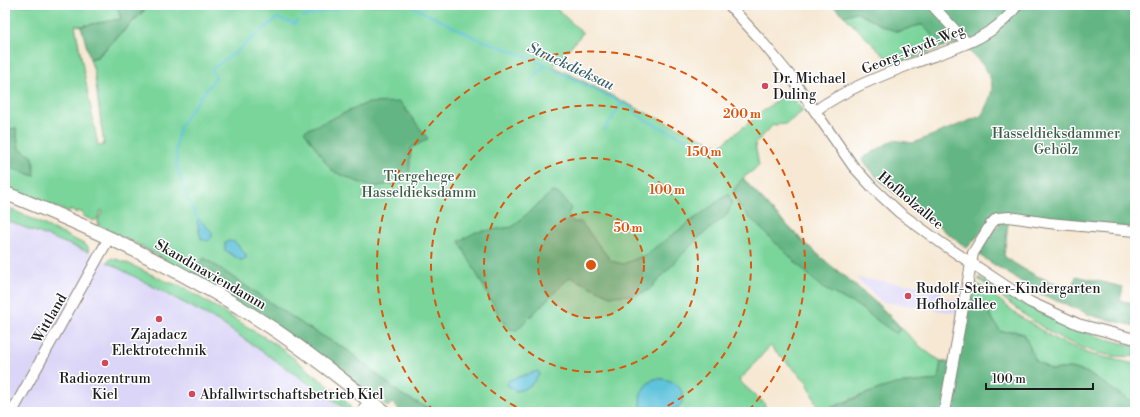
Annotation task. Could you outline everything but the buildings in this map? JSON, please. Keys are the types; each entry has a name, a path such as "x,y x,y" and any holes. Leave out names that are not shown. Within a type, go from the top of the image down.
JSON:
{"main road":[{"name":"Skandinaviendamm","path":"5,193 109,238 178,272 273,328 384,412"}],"street":[{"name":"Hofholzallee","path":"729,5 778,62 815,111 848,159 873,188 917,226 1010,290 1048,311 1091,328 1135,339"},
{"path":"932,5 944,20 967,43"},
{"name":"Georg-Feydt-Weg","path":"815,111 856,87 967,43 998,25 1017,5"},
{"path":"944,412 971,262 975,247 990,224 997,218 1009,217 1049,223 1135,231"},
{"name":"Wittland","path":"12,412 109,238"},
{"path":"362,412 369,401"}],"shaded area":[{"path":"5,220 89,252 218,321 348,412 5,412"},
{"name":"Rudolf-Steiner-Kindergarten Hofholzallee","path":"856,278 931,287 933,283 943,285 941,297 958,300 956,313 882,302"}],"green space":[{"name":"Tiergehege Hasseldieksdamm","path":"5,5 117,5 121,19 81,26 75,25 98,146 104,145 94,71 90,59 98,57 147,8 153,5 552,5 583,33 553,66 646,113 720,146 788,91 803,111 786,124 773,125 755,144 759,166 743,178 778,216 815,252 877,303 918,344 932,356 941,361 938,380 896,384 859,396 819,412 807,382 770,346 739,381 764,403 767,412 436,412 402,395 347,350 307,327 204,258 191,275 139,245 98,225 98,220 103,211 101,210 97,219 93,221 78,211 77,213 70,210 69,212 5,189 5,166 35,176 19,148 16,128 5,130"},
{"path":"117,5 153,5 146,8 97,57 90,59 81,26 121,19"},
{"name":"Hasseldieksdammer Gehölz","path":"832,5 1135,5 1135,228 1009,216 1004,256 1037,276 1073,288 1076,276 1123,287 1120,301 1135,303 1135,326 1093,316 1041,294 979,255 994,228 1004,222 990,222 967,248 879,180 862,159 893,140 913,143 981,116 991,94 991,79 980,61 958,42 942,47 923,25 896,31 882,26 856,12 844,16"},
{"path":"856,12 882,26 896,31 923,25 942,47 894,65 844,16"},
{"path":"400,102 428,139 411,148 409,176 404,182 373,187 332,171 304,131 367,103"},
{"path":"16,128 19,148 33,157 35,176 5,166 5,130"},
{"path":"743,178 797,235 871,299 901,329 896,334 856,305 822,288 739,206 733,193"},
{"path":"552,192 555,192 563,198 571,208 568,214 573,222 581,222 611,261 623,264 645,255 728,194 732,203 727,215 697,239 649,290 636,295 610,296 570,277 517,330 509,329 502,321 459,241 476,232 512,227"},
{"path":"5,206 84,244 88,247 89,252 5,220"},
{"path":"112,258 129,264 163,280 181,286 277,345 341,396 350,406 350,412 218,321 107,262"},
{"path":"204,258 307,327 347,350 402,395 436,412 402,412 392,403 388,407 341,371 191,275"},
{"path":"980,278 1018,301 1054,320 1092,335 1135,346 1135,356 1120,357 1105,355 1090,351 1061,338 1034,322 978,279"},
{"path":"974,282 984,288 1018,315 1055,339 1089,354 1135,364 1135,412 1134,404 1086,372 1070,368 1052,370 1036,361 1024,334 1001,332 988,312 969,296"},
{"path":"969,296 988,312 1001,332 1014,331 1024,334 1036,361 1052,370 1070,368 1086,372 1135,404 1134,412 822,412 879,389 896,384 938,380 941,361 955,364"}],"water":[{"path":"199,219 212,232 212,237 208,241 201,239 197,221"},
{"path":"228,241 235,242 246,255 246,259 240,260 225,250 225,243"},
{"path":"538,371 540,373 527,388 515,391 507,385 509,380"},
{"path":"654,379 665,379 674,382 680,388 683,394 683,401 679,406 672,410 656,412 641,406 641,394 647,384"}],"waterway":[{"name":"Struckdieksau","path":"303,17 352,5"},
{"name":"Struckdieksau","path":"409,5 476,38 531,58 630,107 643,119 710,150 721,152"},
{"name":"Struckdieksau","path":"1043,8 1076,5"},
{"name":"Struckdieksau","path":"198,219 183,188 177,164 177,141 181,125 216,77 212,69 236,52 277,18 295,24 297,21"},
{"path":"530,83 545,65"},
{"path":"604,130 622,103"}],"place":[{"name":"Dr. Michael Duling","path":"765,86"},
{"name":"Rudolf-Steiner-Kindergarten Hofholzallee","path":"908,296"},
{"name":"Zajadacz Elektrotechnik","path":"159,319"},
{"name":"Radiozentrum Kiel","path":"105,363"},
{"name":"Abfallwirtschaftsbetrieb Kiel","path":"192,394"}]}
